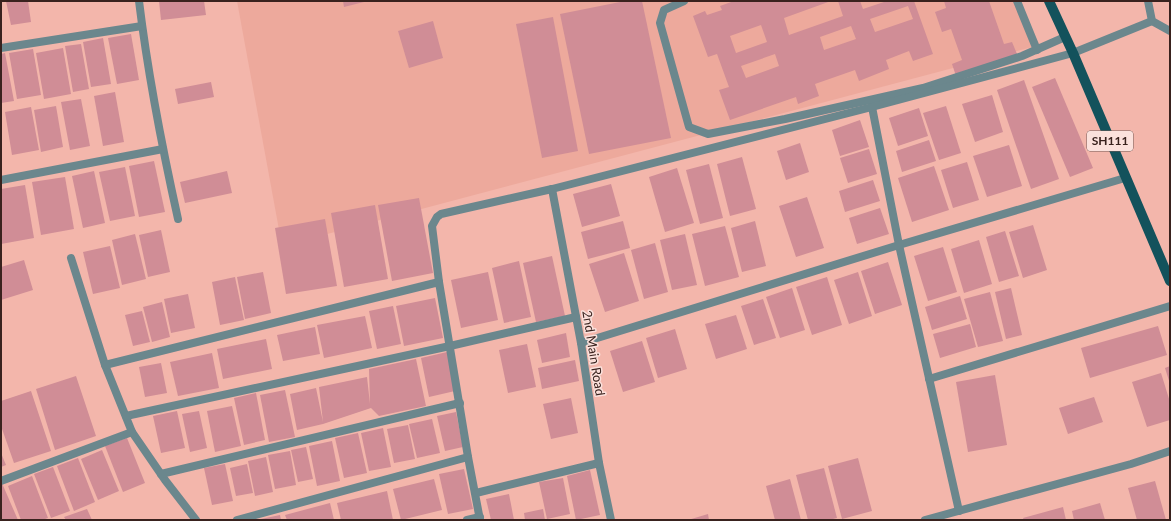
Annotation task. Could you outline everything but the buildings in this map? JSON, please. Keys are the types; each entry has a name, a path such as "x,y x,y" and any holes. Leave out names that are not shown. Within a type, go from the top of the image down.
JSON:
{"main road":[{"name":"SH111","path":"1049,1 1073,53 1170,281"}],"street":[{"path":"139,1 163,149 178,219"},
{"path":"684,1 664,10 660,23 689,127 708,134 785,119 923,88 1022,56 1065,37"},
{"path":"1017,1 1038,50"},
{"path":"1148,1 1152,21 1170,31"},
{"path":"466,520 480,518 468,457 439,282 432,226 437,217 447,212 552,189 872,107 1073,53 1152,21"},
{"path":"1,48 142,26"},
{"path":"872,107 899,245 959,510"},
{"path":"1,180 163,149"},
{"path":"581,343 899,245 1126,178"},
{"name":"2nd Main Road","path":"552,189 581,343 599,463 611,520"},
{"path":"71,258 105,365 132,432 161,474 196,520"},
{"path":"105,365 439,282"},
{"path":"929,379 1170,306"},
{"path":"126,416 450,346 576,317"},
{"path":"161,474 460,403"},
{"path":"1,481 132,432"},
{"path":"925,520 1170,452"},
{"path":"237,520 468,457"},
{"path":"476,493 599,463"}],"shaded area":[{"path":"237,1 1014,1 1040,45 282,246"}]}
